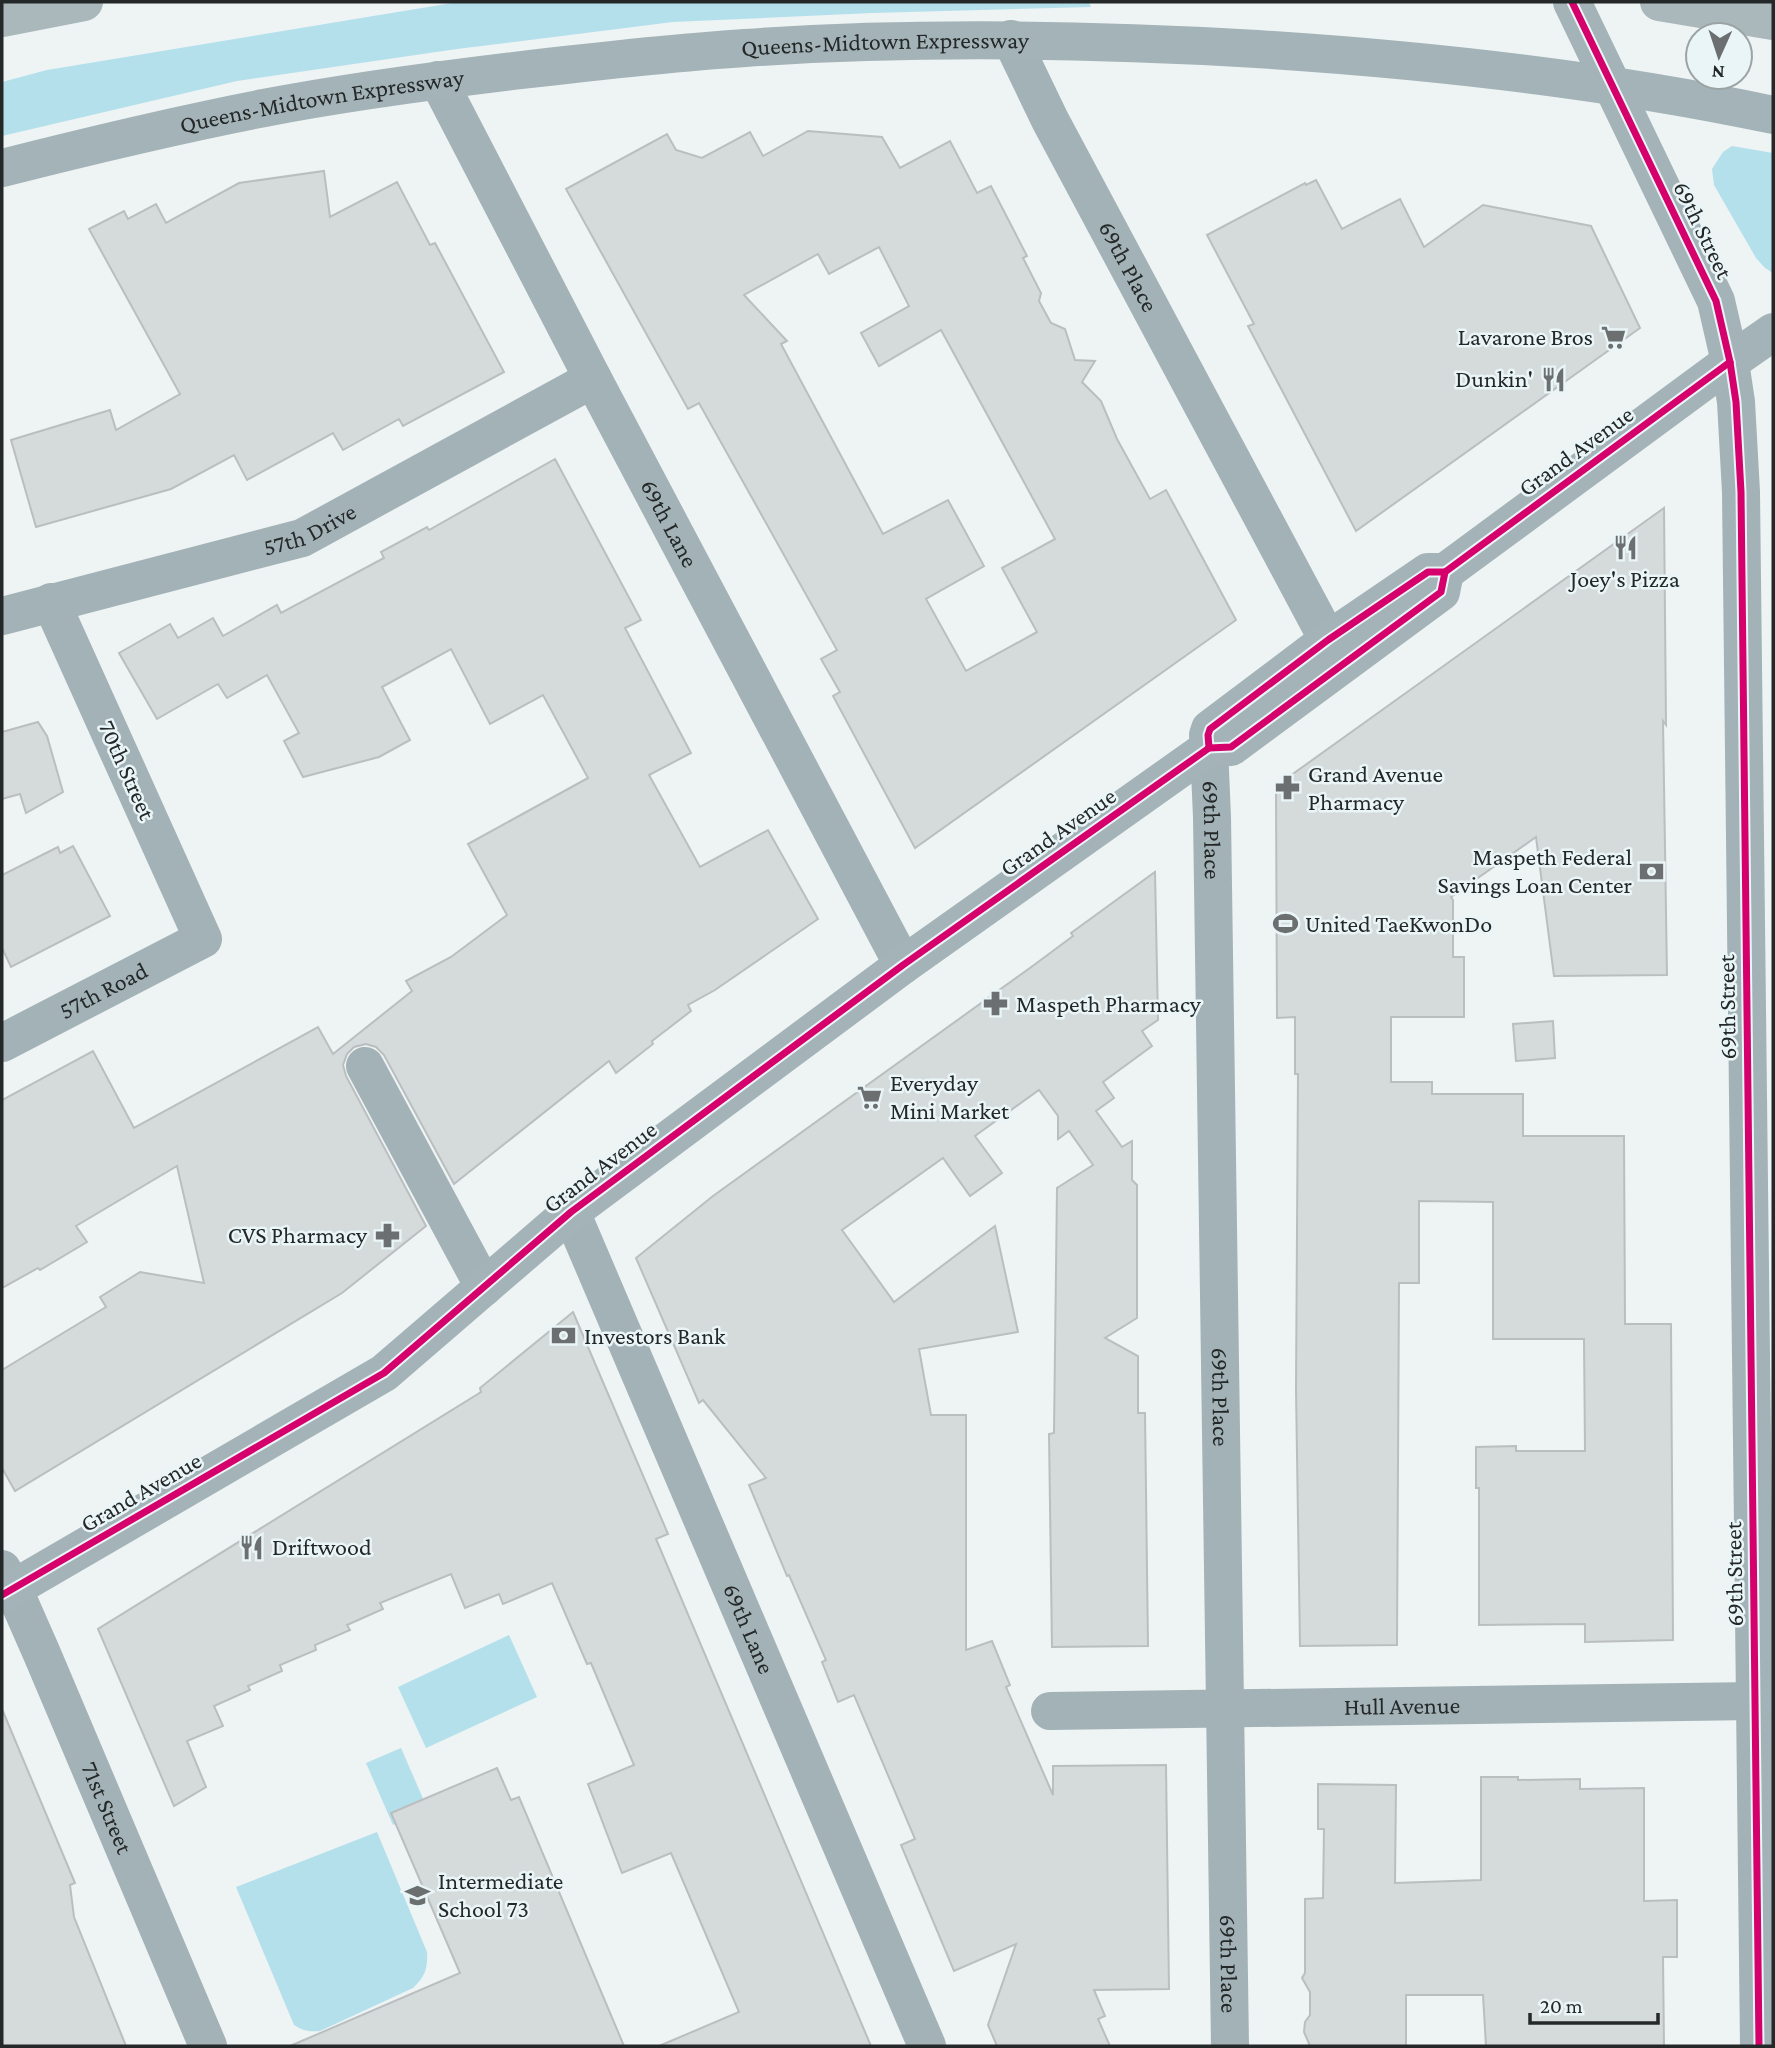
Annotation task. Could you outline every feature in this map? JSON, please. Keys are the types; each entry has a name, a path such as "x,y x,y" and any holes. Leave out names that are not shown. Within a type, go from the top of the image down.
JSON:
{"highway":[{"path":"2,18 84,2"},
{"path":"1659,2 1773,21"}],"main road":[{"name":"69th Street","path":"1572,2 1716,302 1730,362"},
{"name":"Queens-Midtown Expressway","path":"2,168 266,107 438,80 745,48 903,41 1011,39 1136,42 1603,67 1680,95 1773,115"},
{"name":"Grand Avenue","path":"1209,748 1210,729 1328,640 1428,572 1445,572 1773,332"},
{"name":"Grand Avenue","path":"5,1584 384,1373 570,1212 903,965 1209,748 1231,747 1348,662 1441,592 1445,572"}],"street":[{"name":"69th Place","path":"1011,39 1050,120 1328,640"},
{"name":"69th Lane","path":"438,80 903,965"},
{"name":"69th Street","path":"1730,362 1736,402 1741,492 1760,989 1755,1701 1759,2046"},
{"name":"57th Drive","path":"2,616 302,538 593,379"},
{"name":"70th Street","path":"51,602 203,939"},
{"name":"69th Place","path":"1209,748 1230,2046"},
{"name":"57th Road","path":"2,1043 203,939"},
{"path":"365,1066 484,1287"},
{"name":"69th Lane","path":"570,1212 927,2046"},
{"name":"71st Street","path":"5,1584 208,2046"},
{"name":"Hull Avenue","path":"1050,1711 1755,1701"}],"shaded area":[{"path":"458,2 1089,2 1091,7 673,22 457,49 237,81 2,136 2,82 47,70"},
{"path":"1732,146 1773,153 1773,273 1756,258 1714,185 1712,169 1723,152"},
{"path":"509,1635 537,1697 426,1748 398,1687"},
{"path":"401,1748 428,1810 393,1825 366,1763"},
{"path":"377,1832 427,1952 425,1972 413,1988 320,2031 304,2030 294,2025 236,1887"}],"building":[{"path":"808,131 882,137 900,168 950,141 977,193 991,186 1027,256 1023,258 1041,293 1039,301 1051,323 1065,329 1075,360 1095,361 1082,382 1101,401 1117,439 1150,499 1166,490 1236,620 915,848 833,696 840,692 821,659 837,650 699,403 688,409 566,189 667,134 676,150 702,158 750,132 763,156","holes":["879,247 909,306 861,333 879,366 941,330 1055,539 1002,568 1037,632 966,671 926,599 984,566 948,500 883,534 781,344 787,341 744,295 818,254 829,274"]},
{"path":"324,171 330,217 397,182 430,245 435,243 504,372 403,426 399,419 343,450 333,433 247,480 234,455 171,489 36,527 11,440 110,410 116,430 180,394 89,229 124,211 128,219 156,204 166,223 239,183"},
{"path":"1316,180 1342,229 1400,199 1424,247 1483,205 1591,226 1640,328 1356,531 1248,326 1254,324 1207,235 1305,183 1306,185"},
{"path":"555,459 641,620 625,628 691,753 649,775 700,867 768,830 818,919 715,990 688,1005 691,1011 616,1073 609,1061 454,1184 384,1055 376,1047 366,1044 354,1047 347,1054 343,1065 346,1076 426,1226 342,1293 15,1491 2,1468 2,1370 106,1307 100,1297 140,1272 204,1283 177,1166 76,1226 87,1242 40,1270 38,1268 2,1288 2,1100 93,1051 134,1128 318,1027 333,1054 412,991 406,981 451,957 507,915 468,844 588,778 543,695 490,724 451,649 382,687 410,740 379,757 303,777 284,741 299,733 267,675 227,698 218,684 157,719 119,653 170,624 178,638 213,618 223,636 277,605 281,613 384,558 381,552 427,527 429,530"},
{"path":"1664,508 1666,725 1663,721 1667,975 1554,976 1536,837 1451,897 1453,957 1464,957 1464,1017 1391,1017 1391,1082 1432,1082 1432,1094 1523,1094 1523,1136 1624,1136 1625,1324 1671,1324 1673,1640 1585,1642 1585,1624 1479,1625 1479,1488 1476,1488 1476,1447 1516,1446 1516,1451 1585,1451 1584,1339 1493,1339 1493,1202 1419,1201 1419,1283 1399,1283 1397,1645 1300,1646 1296,1390 1298,1074 1295,1074 1295,1017 1277,1018 1276,793 1283,781"},
{"path":"38,722 47,736 63,792 26,813 20,794 2,799 2,732"},
{"path":"73,846 110,916 11,967 2,948 2,875 58,847 60,853"},
{"path":"1155,872 1158,1020 1142,1031 1152,1046 1103,1082 1114,1098 1096,1111 1122,1147 1132,1141 1132,1180 1137,1185 1137,1318 1105,1338 1138,1356 1138,1413 1145,1413 1148,1646 1052,1647 1049,1434 1054,1433 1057,1188 1093,1165 1069,1131 1058,1139 1058,1116 1039,1090 975,1136 1002,1173 970,1196 943,1158 842,1230 894,1302 995,1226 1018,1332 919,1349 931,1415 966,1415 966,1650 992,1641 1010,1685 1006,1687 1053,1795 1053,1766 1166,1765 1169,1989 1094,1990 1105,2016 1098,2019 1110,2046 997,2046 988,2025 1016,1944 954,1971 901,1845 915,1839 854,1695 838,1702 822,1662 826,1660 749,1485 766,1478 703,1400 699,1403 636,1258 713,1196 1034,965 1073,936 1071,933"},
{"path":"1553,1021 1555,1058 1516,1061 1513,1024"},
{"path":"573,1312 668,1534 656,1539 871,2046 659,2046 739,2012 671,1853 622,1873 588,1784 634,1765 591,1663 587,1664 552,1583 503,1604 499,1594 465,1608 451,1574 380,1603 383,1609 347,1625 350,1630 315,1645 316,1650 280,1665 282,1671 248,1686 250,1690 214,1706 223,1726 187,1741 206,1787 174,1806 98,1629 481,1392 480,1388"},
{"path":"2,1709 75,1883 70,1885 74,1917 126,2046 2,2046"},
{"path":"497,1768 511,1800 519,1797 624,2046 290,2046 460,1973 391,1813"},
{"path":"1481,1777 1518,1777 1518,1780 1580,1779 1580,1789 1644,1788 1644,1901 1677,1900 1677,1957 1663,1957 1664,2046 1486,2046 1483,1995 1406,1995 1406,2046 1310,2046 1304,2032 1305,2022 1310,2015 1310,1992 1302,1978 1305,1973 1305,1899 1323,1898 1324,1829 1318,1829 1318,1784 1396,1785 1395,1883 1481,1880"}],"cycle path":[{"path":"1572,2 1716,301 1736,402 1741,492 1759,2046"},
{"path":"1209,748 1210,729 1328,640 1428,572 1445,572 1730,362"},
{"path":"2,1595 384,1373 571,1212 903,965 1209,748 1231,747 1441,592 1445,572"}],"place":[{"name":"Lavarone Bros","path":"1613,337"},
{"name":"Dunkin'","path":"1553,379"},
{"name":"Joey's Pizza","path":"1625,548"},
{"name":"Grand Avenue Pharmacy","path":"1288,788"},
{"name":"Maspeth Federal Savings Loan Center","path":"1652,871"},
{"name":"United TaeKwonDo","path":"1285,924"},
{"name":"Maspeth Pharmacy","path":"996,1004"},
{"name":"Everyday Mini Market","path":"870,1097"},
{"name":"CVS Pharmacy","path":"387,1235"},
{"name":"Investors Bank","path":"564,1336"},
{"name":"Driftwood","path":"252,1547"},
{"name":"Intermediate School 73","path":"418,1895"}]}
